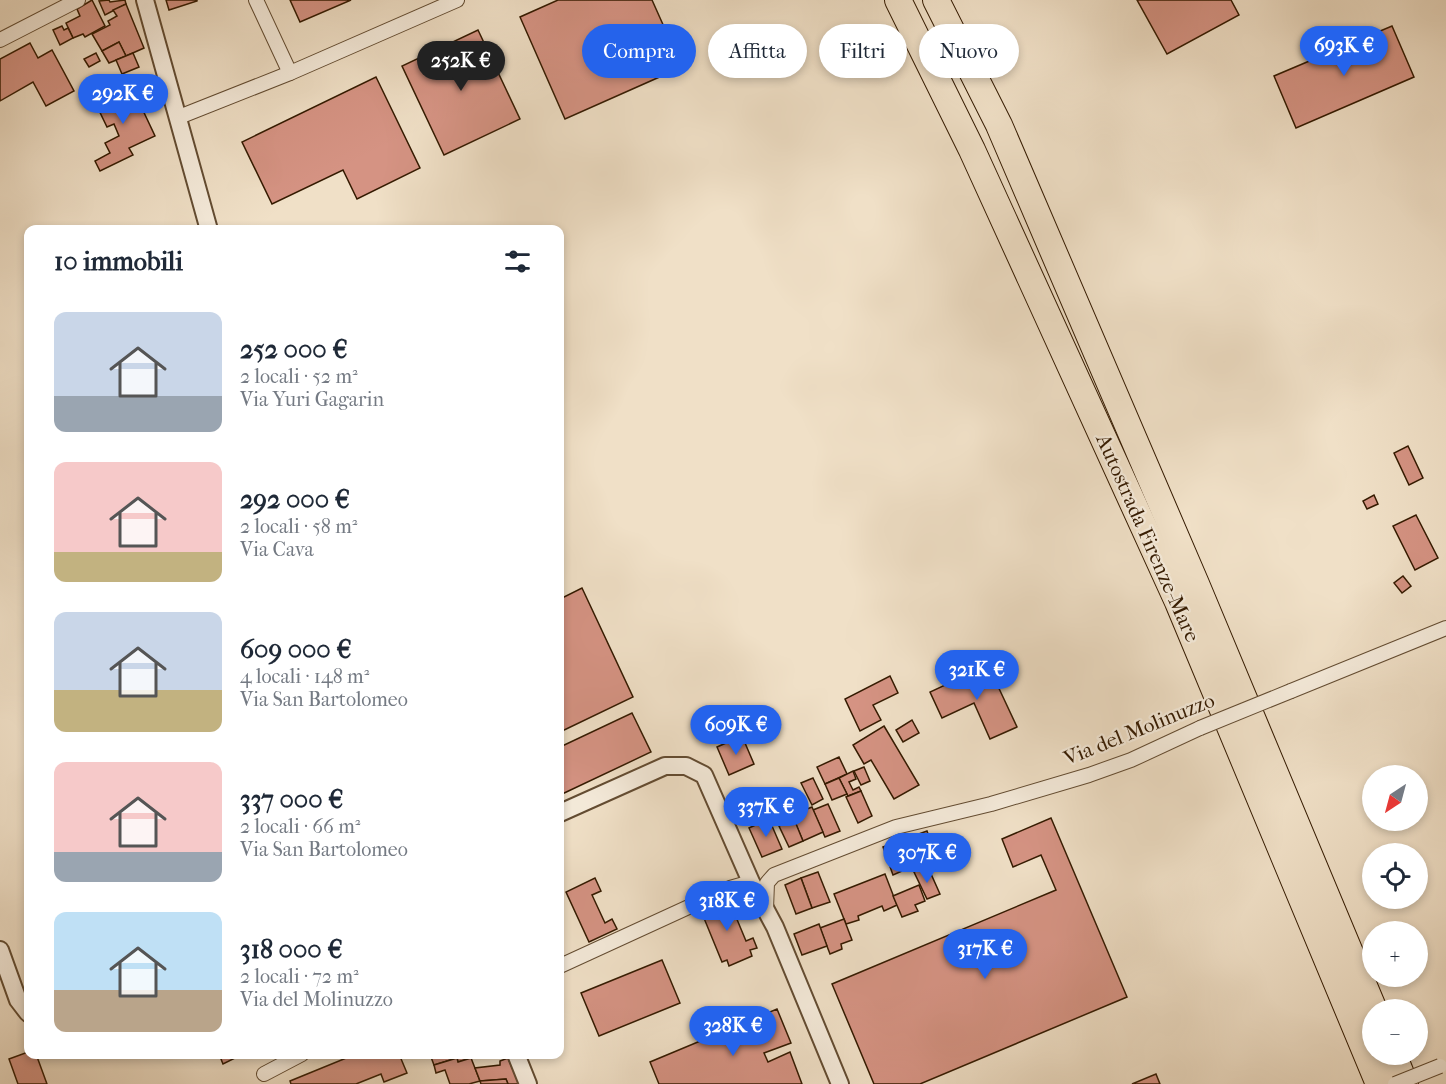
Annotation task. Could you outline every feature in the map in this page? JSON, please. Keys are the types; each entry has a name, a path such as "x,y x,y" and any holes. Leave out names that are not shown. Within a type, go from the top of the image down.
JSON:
{"highway":[{"name":"Autostrada Firenze-Mare","path":"897,0 972,150 1178,602 1379,1084"},
{"name":"Autostrada Firenze-Mare","path":"936,0 999,125 1196,584 1369,999"},
{"path":"1398,1065 1406,1084"}],"street":[{"path":"0,40 78,0"},
{"path":"145,0 179,117 207,225"},
{"path":"256,0 290,73"},
{"path":"179,117 290,73 457,0"},
{"name":"Via del Molinuzzo","path":"766,909 768,883 774,875 896,827 991,804 1131,760 1200,728 1446,628"},
{"path":"564,811 665,766 686,766 704,776 751,882 766,909 840,1084"},
{"path":"564,964 730,888 751,882"},
{"path":"0,950 18,1000 24,1008"},
{"path":"264,1074 292,1059"},
{"path":"518,1059 528,1084"},
{"path":"1395,1084 1443,1065"}],"building":[{"path":"92,0 105,26 85,37 83,34 73,38 66,23 80,16 77,9"},
{"path":"109,0 110,2 125,0 126,4 105,15 99,1"},
{"path":"166,0 197,0 197,1 169,10"},
{"path":"290,0 351,0 300,22"},
{"path":"558,0 652,0 663,24 582,24 582,78 657,78 565,119 520,17"},
{"path":"1137,0 1231,0 1239,15 1167,54"},
{"path":"126,4 144,48 126,56 119,42 102,51 92,34 110,25 108,21 117,16 113,10"},
{"path":"62,26 64,30 68,28 73,38 60,45 53,30"},
{"path":"1392,26 1414,77 1296,128 1274,76"},
{"path":"478,30 520,119 444,155 402,66"},
{"path":"119,42 126,56 109,63 102,51"},
{"path":"30,43 38,58 52,50 74,91 46,106 33,82 0,101 0,59"},
{"path":"96,53 100,61 89,67 84,59"},
{"path":"133,53 139,67 122,74 116,60"},
{"path":"376,77 420,168 357,199 343,170 272,204 242,142"},
{"path":"131,85 155,136 129,148 133,155 100,171 95,161 110,153 105,143 119,136 114,124 107,127 95,102"},
{"path":"1408,446 1423,478 1409,485 1394,453"},
{"path":"1374,495 1378,504 1367,509 1363,501"},
{"path":"1416,515 1438,558 1415,570 1393,526"},
{"path":"1403,576 1411,586 1402,593 1394,583"},
{"path":"582,588 633,697 564,730 564,597"},
{"path":"988,665 1017,727 990,739 974,703 942,718 930,692"},
{"path":"890,676 898,693 873,705 881,720 860,731 845,699"},
{"path":"632,713 651,752 564,793 564,745"},
{"path":"912,720 919,733 903,742 896,730"},
{"path":"884,726 919,785 894,799 871,760 864,764 853,745"},
{"path":"742,736 754,764 729,775 717,747"},
{"path":"839,757 847,774 825,784 817,767"},
{"path":"864,767 870,781 861,785 854,771"},
{"path":"853,771 856,779 849,782 853,790 859,787 861,791 848,796 839,778"},
{"path":"813,778 823,799 812,805 801,783"},
{"path":"839,778 847,794 832,800 825,784"},
{"path":"861,791 872,816 858,823 846,797"},
{"path":"784,802 789,814 773,821 768,809"},
{"path":"828,804 840,831 825,837 813,810"},
{"path":"812,807 823,832 803,841 792,815"},
{"path":"1051,818 1127,997 920,1084 874,1084 832,984 1056,890 1041,855 1013,867 1002,839"},
{"path":"769,819 782,849 762,857 749,828"},
{"path":"794,819 803,841 789,847 779,826"},
{"path":"927,831 936,856 893,875 883,847"},
{"path":"920,869 924,876 931,874 940,894 927,899 914,872"},
{"path":"818,872 830,902 812,908 801,878"},
{"path":"885,874 897,905 884,911 882,906 858,916 859,920 846,924 834,894"},
{"path":"595,878 601,891 592,895 605,923 612,919 617,929 589,942 566,892"},
{"path":"801,878 812,908 796,914 785,885"},
{"path":"919,885 925,901 915,905 918,911 902,917 893,896"},
{"path":"722,897 726,907 731,905 746,941 753,938 757,948 750,950 752,956 729,966 727,960 722,962 699,906"},
{"path":"844,919 852,940 841,944 842,949 830,954 820,928"},
{"path":"819,924 827,946 802,955 794,934"},
{"path":"662,960 680,1003 599,1036 581,993"},
{"path":"777,1009 791,1043 764,1053 768,1062 790,1052 802,1084 659,1084 650,1062"},
{"path":"24,1053 24,1059 38,1059 47,1084 18,1084 9,1059"},
{"path":"221,1059 233,1059 223,1064"},
{"path":"344,1059 401,1059 407,1073 384,1082 381,1074 356,1084 291,1084 290,1081"},
{"path":"432,1059 454,1059 434,1065"},
{"path":"454,1059 457,1059 458,1062 471,1059 480,1081 469,1084 450,1084 445,1070 436,1073 434,1065"},
{"path":"508,1059 519,1084 508,1084 506,1079 480,1081 475,1068 500,1065 500,1061"},
{"path":"1156,1074 1160,1084 1132,1084"},
{"path":"506,1079 508,1084 481,1084 480,1081"}]}
